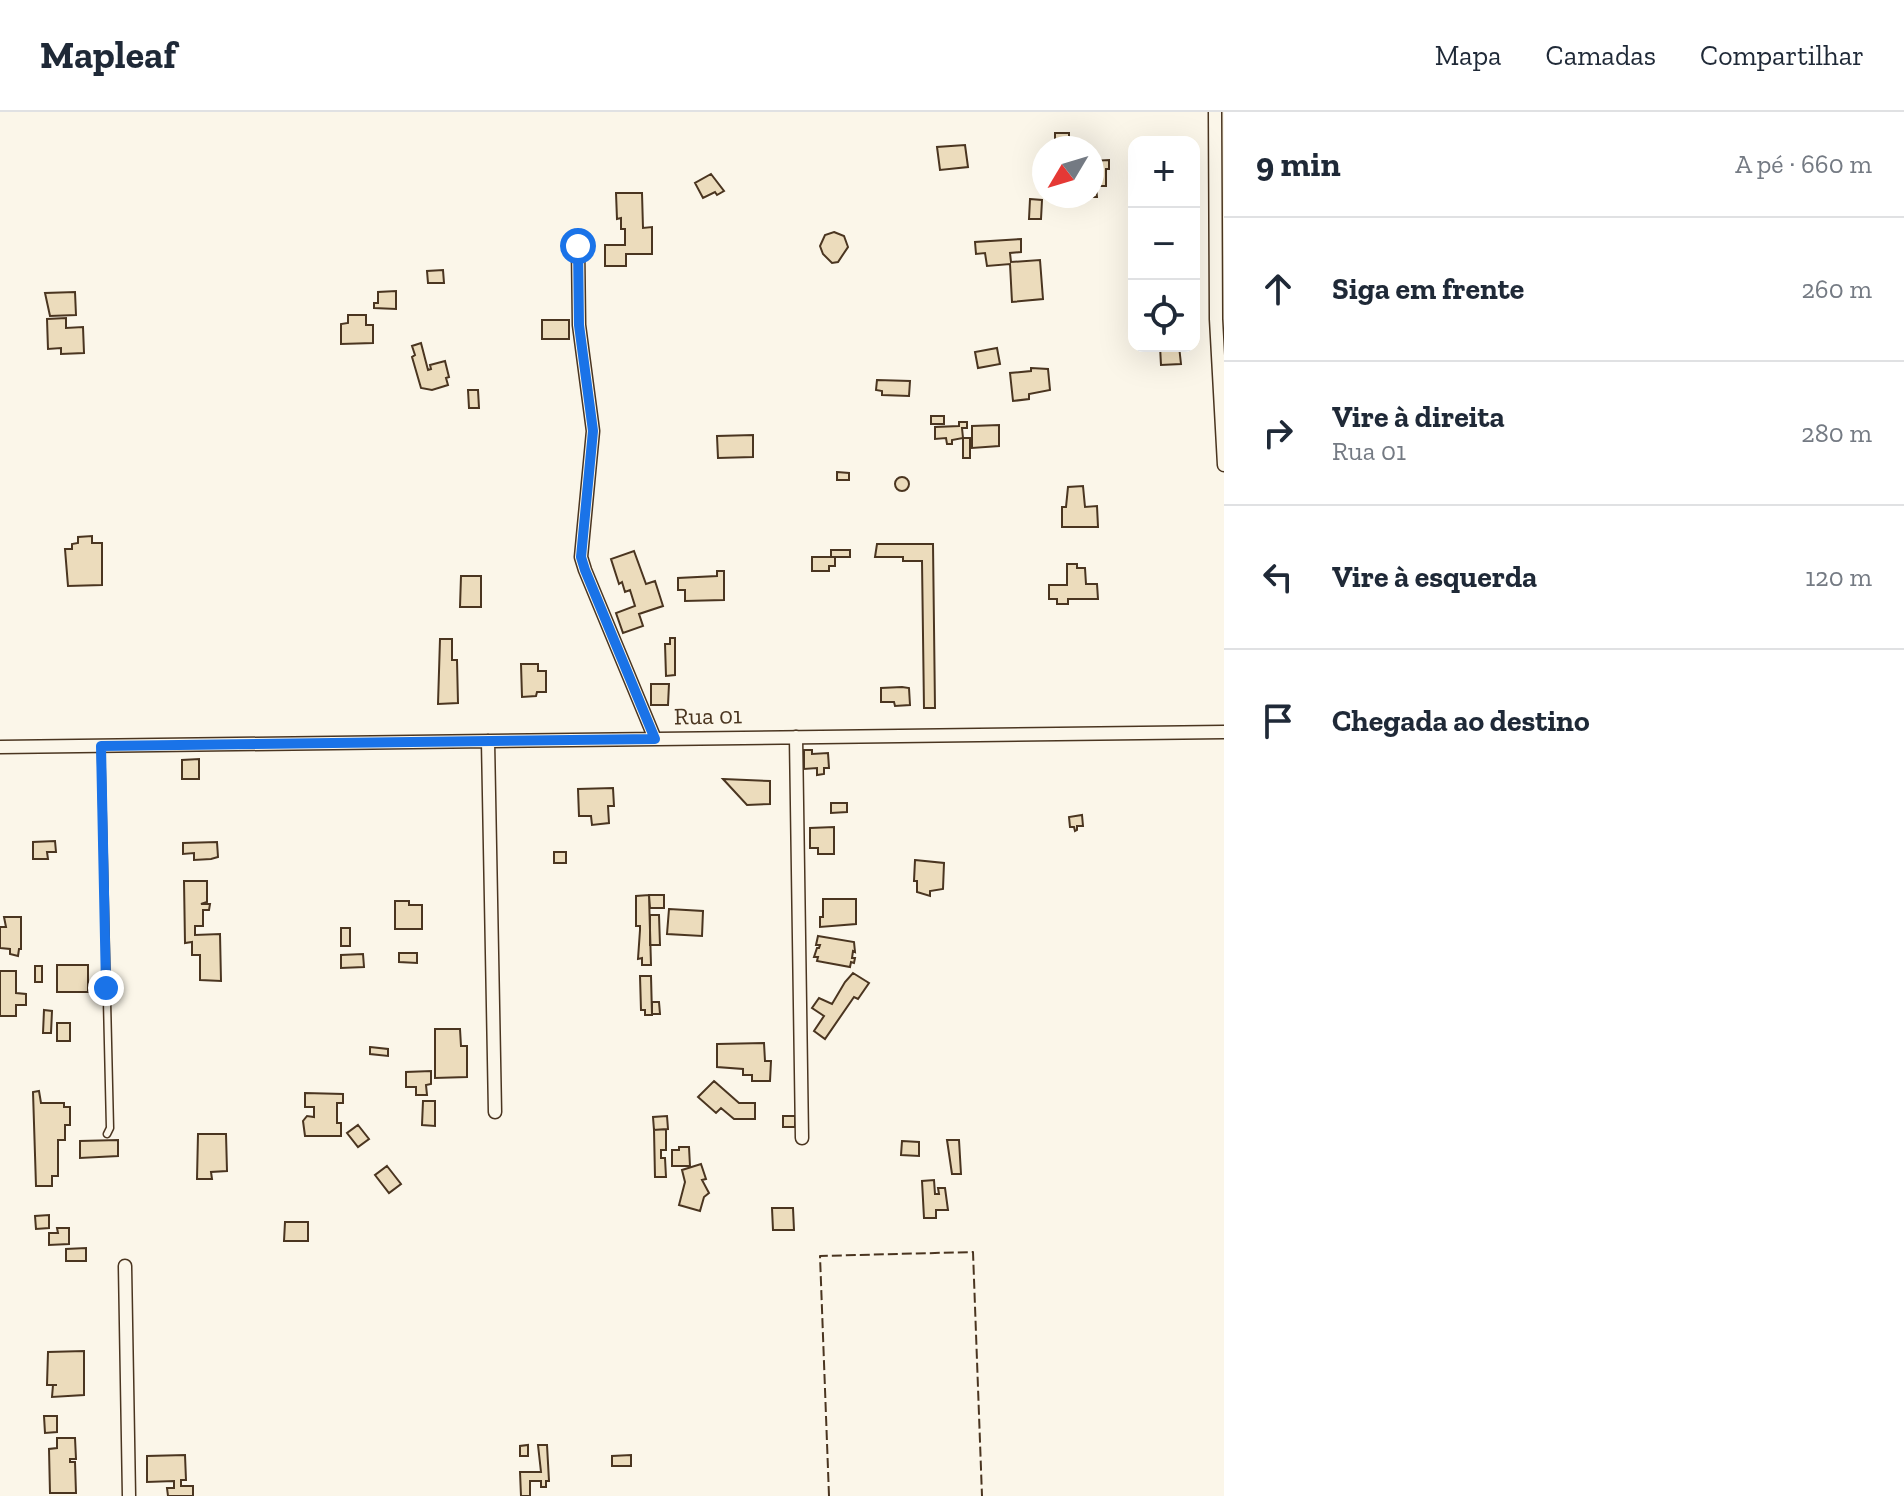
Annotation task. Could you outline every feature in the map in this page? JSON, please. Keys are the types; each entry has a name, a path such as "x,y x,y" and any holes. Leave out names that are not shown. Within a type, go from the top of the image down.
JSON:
{"street":[{"path":"1215,112 1216,319 1224,465"},
{"path":"578,246 579,325 593,431 581,557 655,739"},
{"name":"Rua 01","path":"0,747 1224,732"},
{"path":"796,737 802,1138"},
{"path":"488,741 495,1112"},
{"path":"125,1266 129,1496"}],"lane":[{"path":"101,746 110,1128 107,1134"}],"building":[{"path":"1055,133 1069,133 1069,136 1055,136"},
{"path":"965,145 968,167 940,170 937,147"},
{"path":"1104,160 1109,160 1106,186 1104,186"},
{"path":"711,174 724,191 703,198 695,183"},
{"path":"616,193 642,193 643,228 652,227 652,254 626,254 626,266 605,266 605,245 625,245 625,229 621,229 621,218 617,219"},
{"path":"1032,199 1032,208 1042,208 1041,219 1029,219"},
{"path":"834,232 844,236 848,247 838,262 832,263 820,246 825,235"},
{"path":"1021,239 1021,252 1010,253 1011,262 1040,260 1043,299 1012,302 1010,264 987,266 985,253 976,254 975,242"},
{"path":"443,270 444,283 428,283 427,271"},
{"path":"396,291 396,309 374,308 374,303 378,303 378,292"},
{"path":"75,292 76,315 50,316 45,293"},
{"path":"348,315 366,315 366,325 373,325 373,343 341,344 341,324 348,323"},
{"path":"66,318 66,328 83,327 84,353 61,354 61,348 48,349 47,319"},
{"path":"542,320 569,320 569,339 542,339"},
{"path":"421,343 428,370 431,369 430,365 445,361 448,385 432,390 421,388 412,346"},
{"path":"997,348 1000,364 978,368 975,352"},
{"path":"1160,352 1180,352 1181,364 1161,365"},
{"path":"1031,368 1048,369 1050,390 1029,394 1029,399 1013,401 1010,373 1031,371"},
{"path":"877,380 910,381 909,396 882,395 882,391 876,390"},
{"path":"468,390 478,390 479,408 469,408"},
{"path":"931,416 944,416 944,424 931,424"},
{"path":"959,422 967,422 967,428 962,428 963,438 952,440 952,444 947,444 946,438 935,439 935,427 959,426"},
{"path":"999,425 999,446 972,448 972,426"},
{"path":"753,435 753,457 718,458 717,436"},
{"path":"963,438 970,438 970,458 963,458"},
{"path":"837,472 849,473 849,480 837,480"},
{"path":"902,477 909,484 902,491 895,484"},
{"path":"1083,486 1085,507 1097,506 1098,527 1062,527 1062,507 1066,507 1068,487"},
{"path":"92,536 92,543 102,543 102,585 68,586 65,549 72,549 72,544 78,543 78,537"},
{"path":"877,544 933,544 935,708 924,708 922,561 875,557"},
{"path":"831,550 850,550 850,557 831,557"},
{"path":"634,551 646,584 655,581 663,606 639,614 643,626 623,633 616,613 635,606 630,590 625,592 622,582 619,584 611,559"},
{"path":"812,557 835,557 835,566 829,566 829,571 812,571"},
{"path":"1067,564 1085,568 1086,584 1097,584 1098,599 1068,599 1068,604 1057,604 1057,599 1049,599 1049,585 1067,585"},
{"path":"717,571 724,571 724,600 685,601 685,590 678,590 678,578 717,576"},
{"path":"461,576 481,576 481,607 460,607"},
{"path":"670,638 675,638 675,675 666,676 665,644 670,644"},
{"path":"440,639 452,639 452,660 457,660 458,703 438,704"},
{"path":"521,664 538,664 538,671 546,671 546,692 522,697"},
{"path":"651,684 669,684 668,705 651,705"},
{"path":"881,688 909,688 910,705 895,706 894,702 881,702"},
{"path":"804,750 812,750 812,754 828,753 829,768 824,768 824,774 817,775 817,768 804,769"},
{"path":"199,759 199,779 182,779 182,760"},
{"path":"723,779 770,781 770,804 747,805"},
{"path":"613,788 614,806 608,806 609,823 592,825 591,816 579,816 578,789"},
{"path":"831,803 847,803 847,812 831,813"},
{"path":"1082,815 1083,826 1077,826 1075,831 1074,827 1070,827 1069,817"},
{"path":"834,827 834,854 818,854 818,848 810,848 810,828"},
{"path":"55,841 56,852 47,852 48,859 33,859 33,842"},
{"path":"217,842 218,857 194,860 194,853 183,854 183,843"},
{"path":"554,852 566,852 566,863 554,863"},
{"path":"915,860 944,863 943,889 930,891 930,896 917,892"},
{"path":"184,881 207,881 207,902 201,904 210,904 209,910 203,910 203,926 195,926 195,935 220,934 221,981 200,980 200,955 192,955 192,942 185,943"},
{"path":"649,895 664,895 664,908 650,908"},
{"path":"649,895 651,965 642,965 642,958 638,959 640,926 636,926 636,896"},
{"path":"823,899 856,899 856,924 820,927"},
{"path":"395,901 422,905 422,929 395,929"},
{"path":"669,909 703,911 702,936 667,934"},
{"path":"650,915 659,915 660,945 650,945"},
{"path":"4,917 21,917 21,949 18,956 10,954 10,949 0,948 0,927 6,927"},
{"path":"341,928 350,928 350,946 341,946"},
{"path":"818,936 854,942 854,963 851,962 850,967 817,961 818,957 814,957 820,945 816,945"},
{"path":"399,953 417,953 417,963 399,962"},
{"path":"363,954 364,967 341,968 341,955"},
{"path":"57,965 88,965 88,992 57,992"},
{"path":"35,966 42,966 42,982 35,982"},
{"path":"0,971 16,971 16,993 26,994 26,1005 16,1005 16,1016 0,1016"},
{"path":"853,973 869,983 858,999 854,997 825,1039 814,1031 824,1016 812,1008 819,998 832,1004"},
{"path":"640,976 651,976 652,1015 645,1015 645,1010 641,1010"},
{"path":"652,1002 659,1002 660,1014 652,1014"},
{"path":"44,1010 52,1011 51,1033 43,1033"},
{"path":"57,1023 70,1023 70,1041 57,1041"},
{"path":"435,1029 460,1029 461,1046 467,1046 467,1077 435,1078"},
{"path":"764,1043 765,1061 771,1061 770,1081 752,1081 752,1075 743,1075 743,1069 717,1067 717,1044"},
{"path":"370,1047 388,1049 388,1056 370,1054"},
{"path":"431,1071 431,1084 426,1085 427,1095 416,1095 416,1087 406,1087 406,1072"},
{"path":"714,1081 739,1103 755,1103 755,1119 734,1119 721,1108 716,1113 698,1097"},
{"path":"39,1091 41,1103 64,1103 64,1107 70,1107 70,1125 65,1125 65,1140 58,1140 58,1176 52,1176 52,1186 36,1186 33,1092"},
{"path":"305,1093 343,1094 343,1103 337,1103 337,1123 341,1123 341,1136 305,1136 303,1121 307,1116 314,1117 314,1107 305,1107"},
{"path":"423,1101 435,1101 435,1126 422,1125"},
{"path":"667,1116 668,1129 654,1130 653,1117"},
{"path":"783,1116 795,1116 795,1127 783,1127"},
{"path":"358,1125 369,1139 358,1147 347,1133"},
{"path":"666,1129 666,1150 661,1150 661,1158 665,1158 666,1177 655,1177 654,1130"},
{"path":"198,1134 226,1134 227,1171 211,1172 212,1179 197,1179"},
{"path":"118,1140 118,1156 80,1158 80,1141"},
{"path":"947,1140 959,1140 961,1174 952,1174"},
{"path":"902,1141 919,1142 919,1156 901,1155"},
{"path":"679,1147 689,1147 690,1166 672,1166 672,1150 679,1150"},
{"path":"701,1164 706,1179 702,1180 709,1193 704,1197 700,1211 679,1205 685,1182 682,1170"},
{"path":"387,1166 401,1184 389,1193 375,1175"},
{"path":"934,1180 935,1194 939,1194 938,1188 945,1188 948,1210 936,1210 936,1218 924,1218 922,1181"},
{"path":"772,1208 793,1208 794,1230 773,1230"},
{"path":"49,1215 49,1228 36,1229 35,1216"},
{"path":"285,1222 308,1222 308,1241 284,1241"},
{"path":"57,1228 69,1228 69,1244 49,1245 49,1233 58,1233"},
{"path":"86,1248 86,1261 66,1261 66,1249"},
{"path":"84,1351 84,1395 52,1397 53,1385 47,1385 48,1352"},
{"path":"44,1416 57,1416 57,1432 45,1433"},
{"path":"57,1438 75,1438 76,1459 70,1459 70,1462 75,1462 76,1493 50,1493 49,1449 57,1448"},
{"path":"528,1445 528,1456 520,1456 520,1446"},
{"path":"538,1445 547,1445 549,1481 546,1481 546,1487 541,1487 541,1481 530,1481 530,1496 521,1496 520,1472 541,1472"},
{"path":"185,1455 186,1480 181,1480 181,1486 193,1486 193,1496 168,1496 167,1488 174,1488 174,1481 147,1482 147,1456"},
{"path":"631,1455 631,1466 612,1466 612,1456"}],"fence":[{"path":"829,1496 820,1256 973,1252 982,1496"}],"route":[{"path":"106,988 101,746 655,739 581,557 593,431 579,325 578,246"}]}
